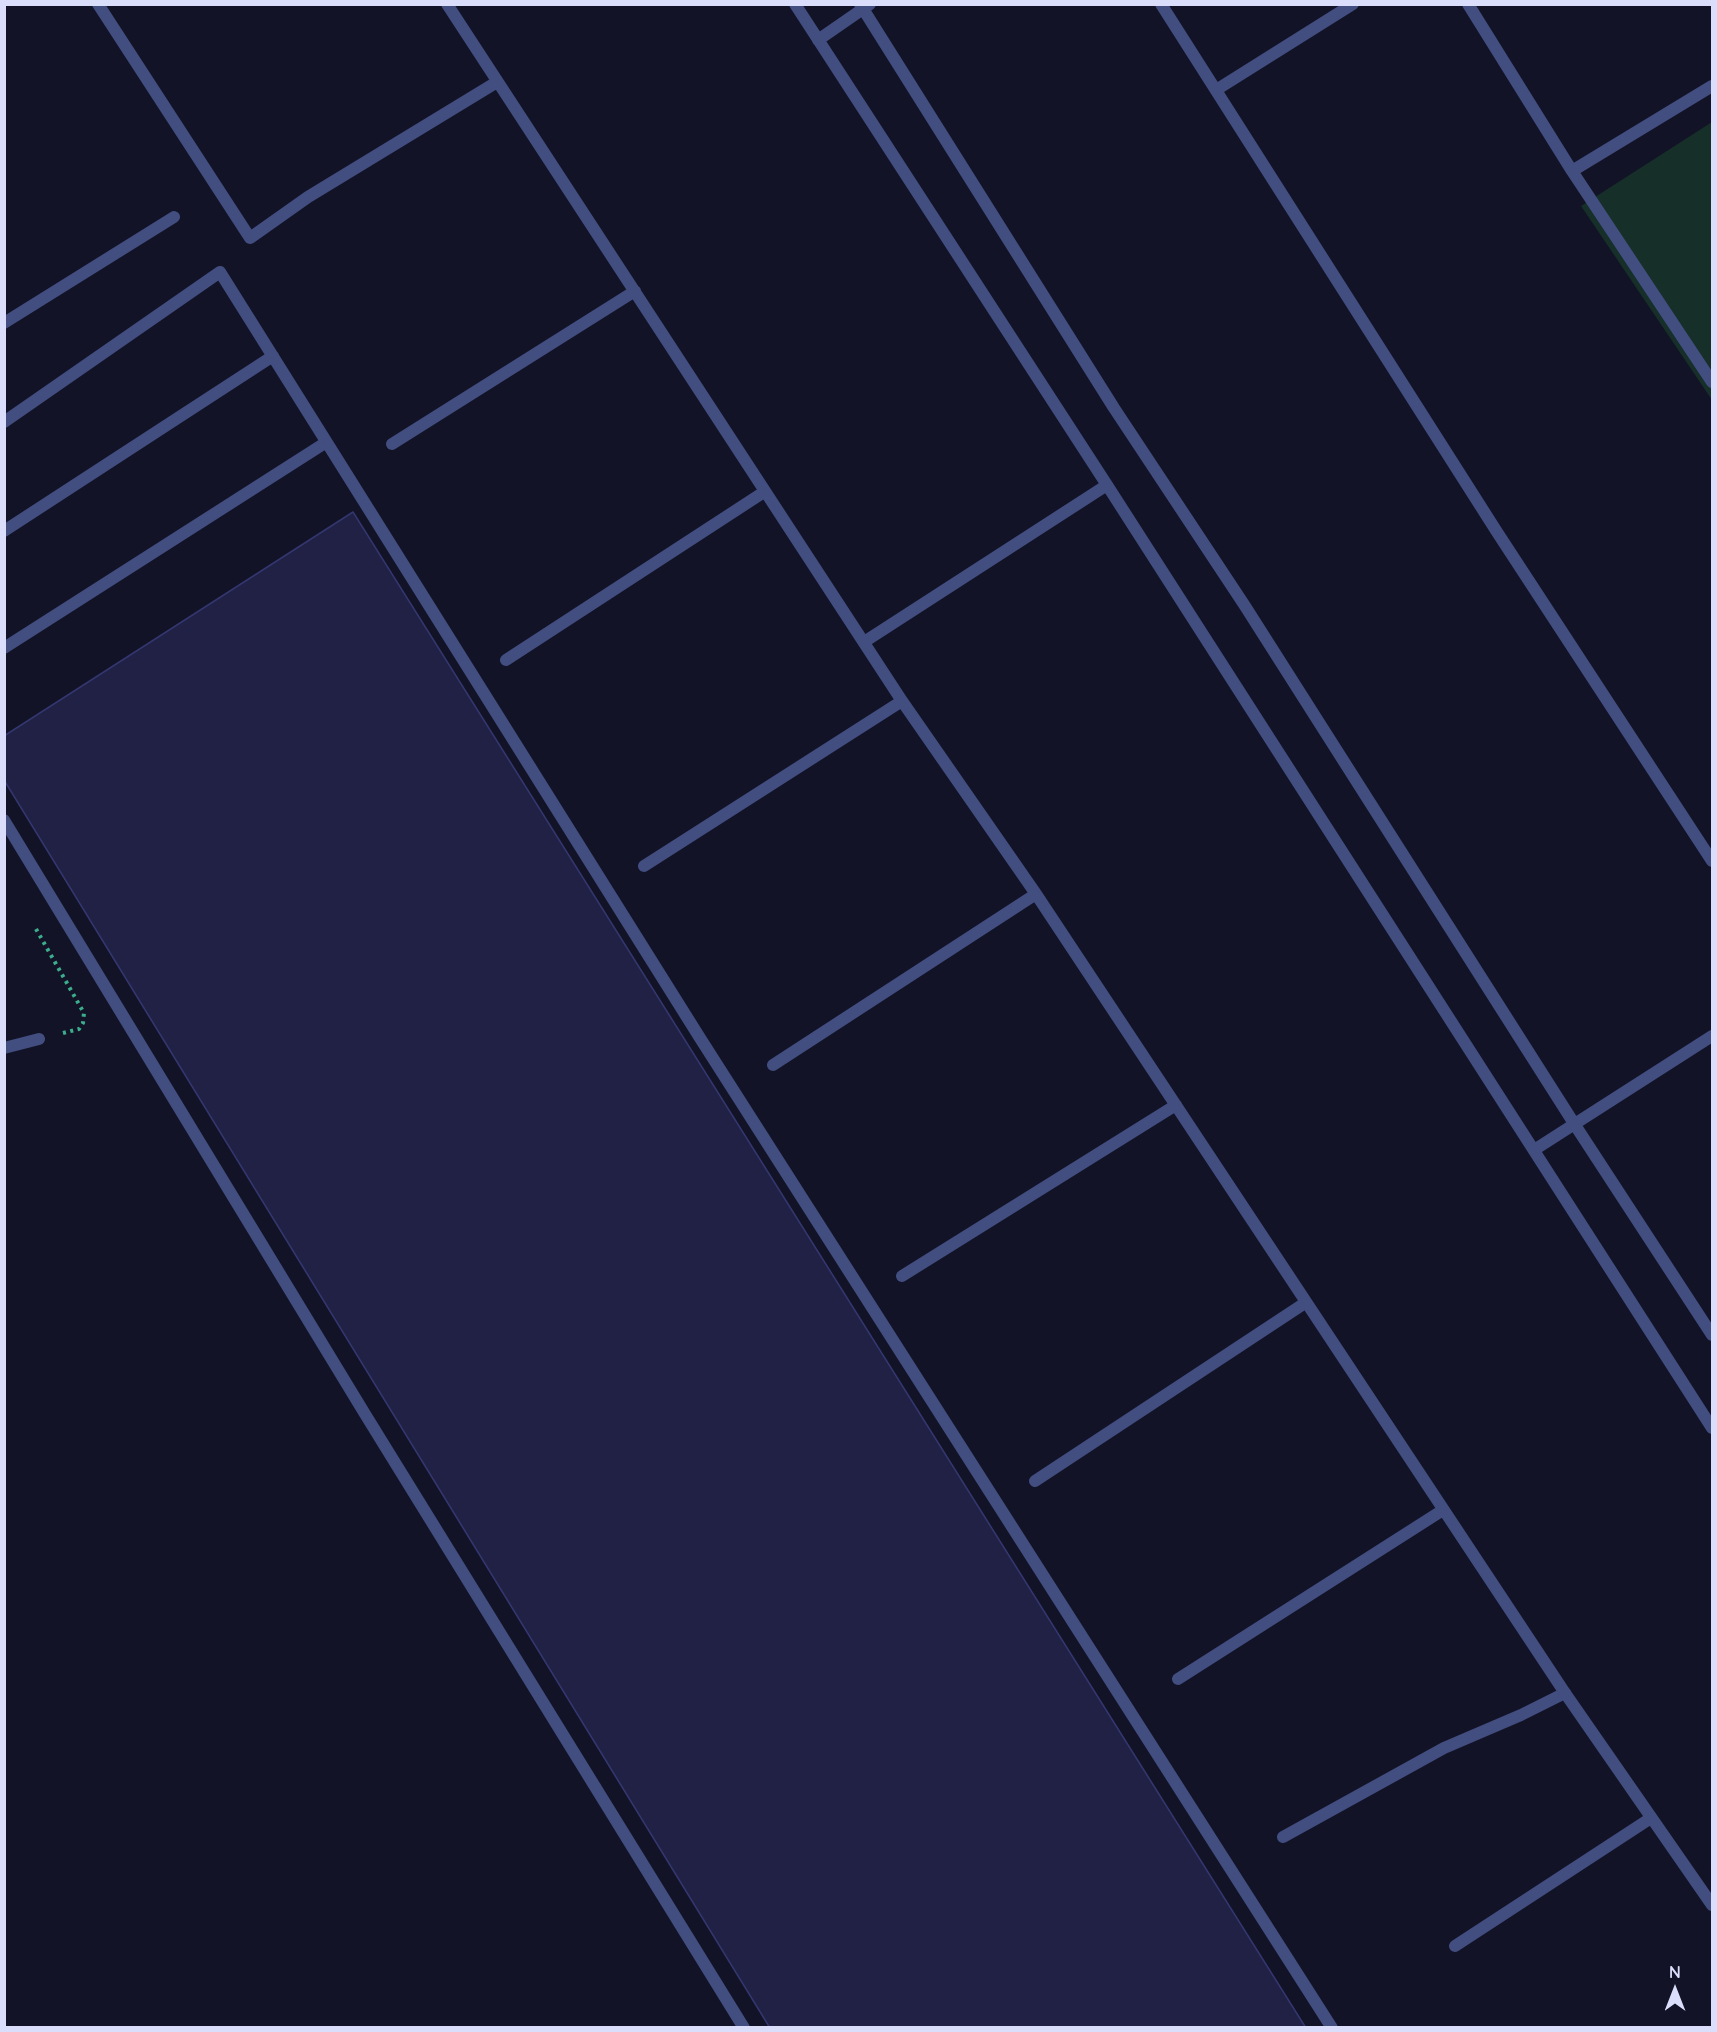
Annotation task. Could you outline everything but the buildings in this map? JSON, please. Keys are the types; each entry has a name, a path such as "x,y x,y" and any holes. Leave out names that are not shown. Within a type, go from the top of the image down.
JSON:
{"street":[{"path":"98,4 250,238 308,197 497,82"},
{"path":"447,4 902,701 1036,894 1565,1693 1713,1905"},
{"path":"795,4 1713,1428"},
{"path":"1161,4 1497,532 1713,861"},
{"path":"1216,90 1353,4"},
{"path":"1468,4 1572,171 1713,382"},
{"path":"818,40 864,6 1114,408 1245,606 1575,1125 1713,1335"},
{"path":"1572,171 1713,86"},
{"path":"4,323 174,217"},
{"path":"4,422 220,272 700,1038 1332,2028"},
{"path":"392,444 635,291"},
{"path":"4,531 273,356"},
{"path":"4,648 326,443"},
{"path":"864,642 1107,485"},
{"path":"506,660 764,492"},
{"path":"644,866 902,701"},
{"path":"4,820 365,1414 744,2028"},
{"path":"773,1065 1036,894"},
{"path":"1534,1150 1713,1036"},
{"path":"4,1048 39,1039"},
{"path":"902,1276 1176,1105"},
{"path":"1035,1481 1305,1303"},
{"path":"1178,1679 1443,1510"},
{"path":"1282,1837 1444,1748 1521,1715 1565,1693"},
{"path":"1455,1946 1651,1818"}],"path":[{"path":"33,924 84,1013 84,1023 79,1029 39,1039"}],"green space":[{"path":"1712,122 1712,400 1581,206"}]}
